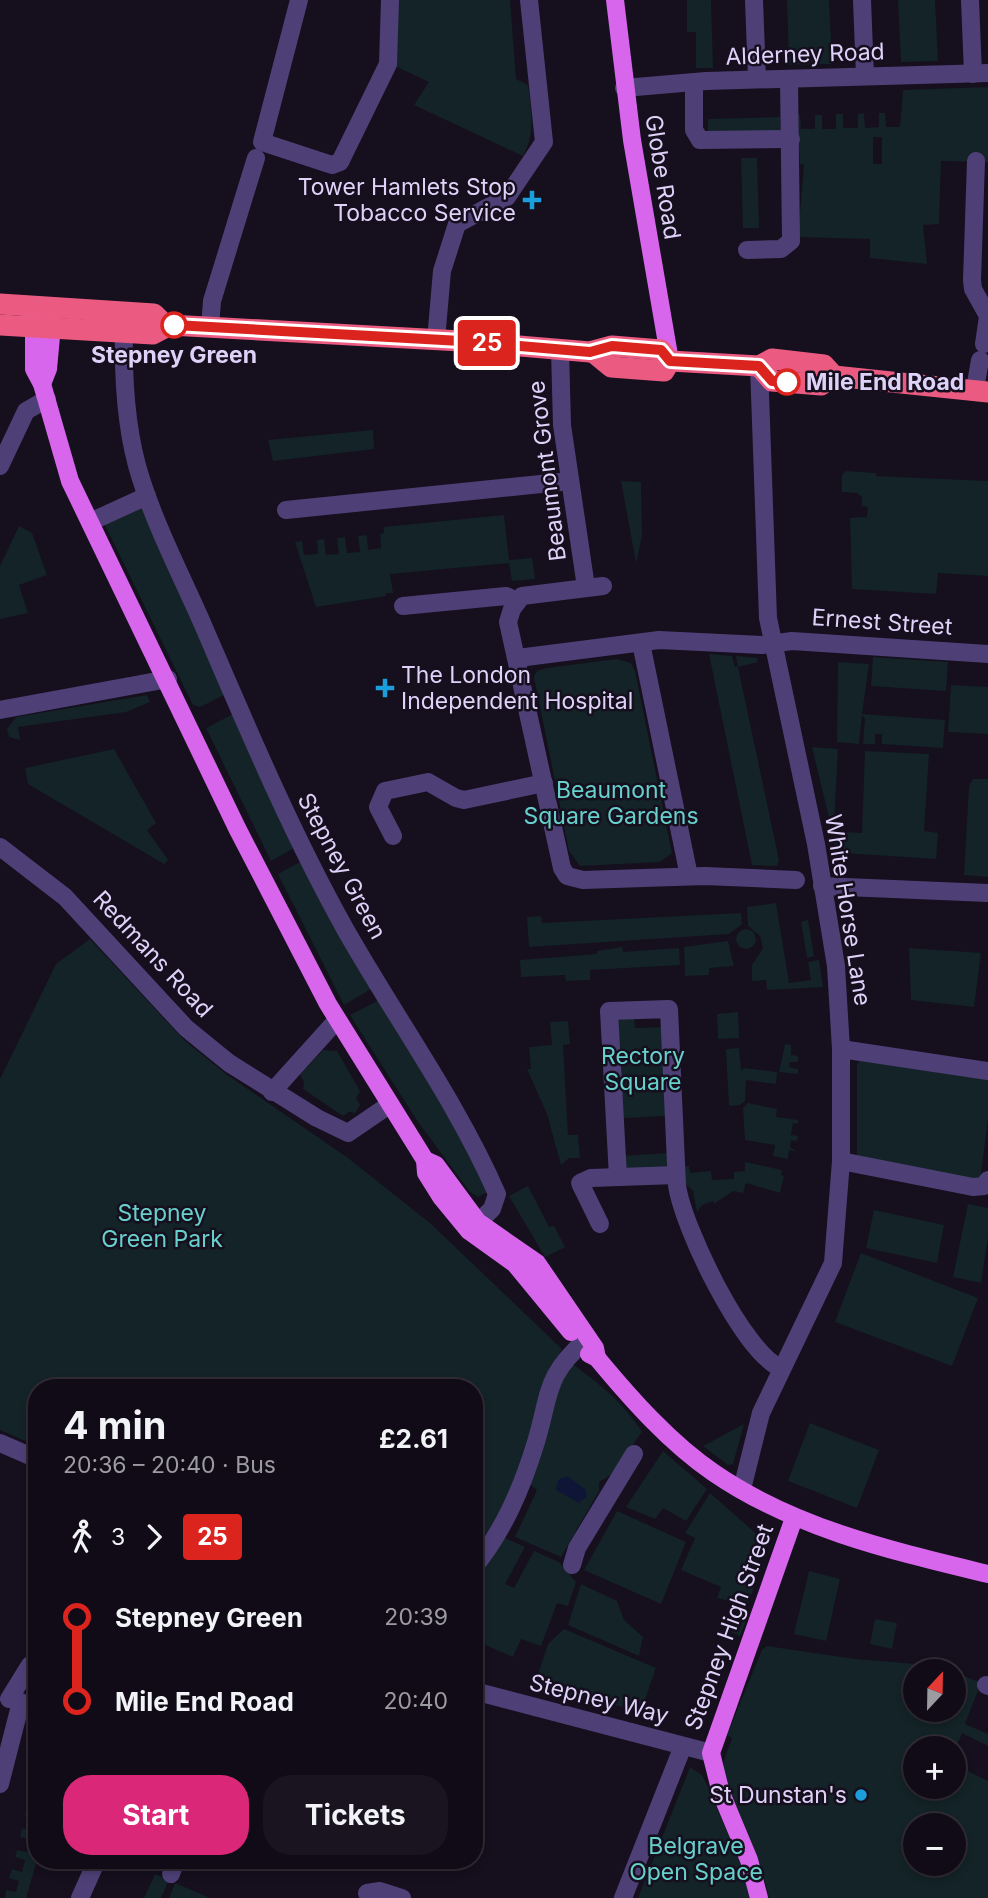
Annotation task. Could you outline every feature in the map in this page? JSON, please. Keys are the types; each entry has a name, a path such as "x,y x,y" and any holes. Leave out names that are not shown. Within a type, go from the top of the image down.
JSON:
{"highway":[{"path":"0,304 43,317 124,332 153,334 165,325 436,340 594,353 611,367 664,371 670,361 759,366 772,381 821,386 834,376 982,390"},
{"path":"0,325 43,317 154,314 165,325"}],"main road":[{"name":"Globe Road","path":"615,0 624,88 670,361"},
{"path":"43,317 48,369 45,391 66,469 90,522 168,679 237,828 337,1020 425,1160 436,1165 473,1227 537,1263 579,1346 597,1358 671,1437 714,1473 794,1518 880,1547 988,1574"},
{"name":"Stepney High Street","path":"711,1753 794,1518"},
{"path":"711,1753 721,1793 749,1860 759,1898"}],"street":[{"path":"211,327 212,301 259,150 299,0"},
{"path":"259,150 332,165 340,162 388,64 390,0"},
{"path":"436,340 442,271 457,224 507,197 544,142 529,0"},
{"path":"754,0 757,79"},
{"path":"862,0 865,76"},
{"path":"971,0 980,74"},
{"name":"Alderney Road","path":"624,88 757,79 980,74"},
{"path":"747,250 780,249 791,241 789,79"},
{"path":"694,83 694,130 700,140 791,139"},
{"path":"976,161 972,280 988,316 982,352 982,390"},
{"name":"Stepney Green","path":"124,332 124,368 131,432 147,496 304,853 381,990 451,1104 495,1188 498,1198 496,1203 473,1227"},
{"name":"Beaumont Grove","path":"517,601 532,593 594,587 570,481 562,425 560,349"},
{"name":"White Horse Lane","path":"742,1489 757,1424 781,1368 833,1263 841,1161 838,980 773,643 766,587 759,366"},
{"path":"0,466 26,411 45,391"},
{"path":"286,510 570,481"},
{"path":"90,522 147,496"},
{"path":"403,606 506,596 517,601 508,622 559,861 567,876 583,880 689,876 796,880"},
{"name":"Ernest Street","path":"517,658 663,640 773,643 792,641 988,654"},
{"path":"641,643 689,876"},
{"path":"0,710 168,679"},
{"path":"393,836 378,807 385,791 428,782 456,799 464,800 544,783"},
{"name":"Redmans Road","path":"0,847 65,897 186,1028 229,1063 272,1092 348,1132 389,1105"},
{"path":"822,886 988,893"},
{"path":"618,1177 609,1012 669,1009 676,1175 681,1206 708,1271 767,1361 781,1368"},
{"path":"272,1092 337,1020"},
{"path":"841,1049 988,1071"},
{"path":"841,1161 973,1187 984,1186 988,1180"},
{"path":"600,1224 580,1183 591,1178 676,1175"},
{"path":"483,1555 498,1536 516,1497 537,1438 549,1386 579,1346"},
{"path":"0,1443 28,1455"},
{"path":"572,1565 577,1548 634,1454"},
{"path":"0,1784 17,1701 28,1671"},
{"name":"Stepney Way","path":"483,1693 711,1753"},
{"path":"623,1898 683,1746"},
{"path":"80,1898 93,1869"},
{"path":"367,1893 380,1891 402,1898"}],"green space":[{"path":"397,0 510,0 516,79 528,85 531,112 530,139 523,156 414,105 429,82 395,66"},
{"path":"687,0 711,0 713,68 696,68 696,32 687,32"},
{"path":"787,0 829,0 832,64 789,65"},
{"path":"898,0 935,0 938,61 901,62"},
{"path":"988,87 988,162 941,161 939,224 923,225 927,264 870,258 870,239 798,237 804,165 800,164 797,115 800,115 801,129 815,129 815,115 822,115 822,129 836,129 836,114 843,114 843,128 858,128 858,114 864,113 865,128 879,127 879,113 885,113 886,127 900,127 903,90","holes":["873,137 882,137 882,164 873,164"]},
{"path":"780,117 780,131 708,133 708,119"},
{"path":"741,158 757,158 759,228 743,228"},
{"path":"373,430 374,449 273,461 268,440"},
{"path":"846,471 876,473 876,476 988,481 988,576 938,573 936,594 852,589 850,518 867,517 868,507 862,506 862,497 857,493 842,492 842,475"},
{"path":"621,481 641,482 642,536 636,563"},
{"path":"143,507 224,695 200,707 193,705 104,523"},
{"path":"504,515 509,560 532,558 535,579 512,581 509,563 390,574 393,593 316,607 295,542 302,541 304,555 318,554 317,540 324,539 326,555 339,554 337,538 345,537 347,553 360,552 358,536 367,535 368,550 381,548 380,534 384,533 384,527"},
{"path":"19,526 32,533 47,575 19,585 28,613 0,619 0,566"},
{"path":"709,654 732,656 735,667 738,666 736,656 757,658 758,662 738,667 779,860 777,866 752,865"},
{"path":"873,657 948,662 946,691 871,686"},
{"name":"Beaumont Square Gardens","path":"617,659 631,663 635,671 672,853 660,862 580,866 569,851 534,677 537,671 546,668"},
{"path":"838,662 869,664 862,714 945,720 943,748 882,744 882,734 875,734 875,744 863,744 865,719 862,715 859,744 837,742"},
{"path":"951,685 988,687 988,734 948,732"},
{"path":"147,695 150,702 126,712 18,727 20,740 9,737 7,729 16,717"},
{"path":"233,714 294,848 271,861 206,728"},
{"path":"812,747 838,749 834,822 830,822"},
{"path":"114,749 156,823 147,830 168,860 164,864 28,784 25,768"},
{"path":"865,751 929,754 924,831 938,833 936,859 844,853 843,869 840,868 832,837 843,836 845,832 862,833"},
{"path":"973,779 988,779 988,877 964,875 969,786"},
{"path":"302,861 371,989 344,1005 278,874"},
{"path":"776,903 789,983 811,980 808,962 819,960 823,987 767,990 766,980 752,981 752,965 763,948 760,936 748,926 747,907"},
{"path":"741,913 742,924 729,934 529,947 527,917 541,916 542,923"},
{"path":"808,920 814,956 807,958 801,922"},
{"path":"746,929 753,932 756,939 753,946 746,949 739,946 736,939 739,932"},
{"name":"Stepney Green Park","path":"90,939 184,1040 226,1074 348,1158 430,1223 562,1349 559,1354 615,1398 634,1420 642,1432 611,1475 599,1482 599,1491 561,1557 515,1537 537,1490 529,1484 505,1538 525,1547 505,1584 514,1588 534,1551 559,1562 576,1582 568,1606 557,1603 541,1646 521,1639 513,1657 483,1644 483,1379 28,1379 28,1442 0,1430 0,1079 56,964"},
{"path":"728,941 734,966 709,968 709,975 685,976 684,947"},
{"path":"622,947 623,952 679,948 680,965 590,970 590,980 566,981 565,975 521,977 520,960 597,954 597,951"},
{"path":"909,948 981,953 974,1007 911,1000"},
{"path":"379,1000 447,1106 487,1192 478,1197 470,1192 418,1122 350,1015"},
{"path":"738,1012 739,1038 718,1039 717,1014"},
{"name":"Rectory Square","path":"618,1018 634,1018 635,1028 665,1027 670,1111 664,1116 625,1118 620,1115"},
{"path":"568,1021 570,1044 563,1045 568,1135 578,1135 580,1158 569,1158 561,1165 547,1114 527,1069 531,1069 529,1047 552,1045 550,1022"},
{"path":"785,1044 791,1045 791,1055 798,1056 798,1062 790,1062 789,1067 798,1069 798,1074 779,1072"},
{"path":"739,1048 741,1070 745,1068 777,1072 776,1084 746,1080 745,1101 740,1105 729,1106 726,1049"},
{"path":"323,1050 337,1051 360,1091 356,1098 360,1105 355,1113 349,1112 343,1116 303,1089 304,1082 300,1075"},
{"path":"861,1060 988,1080 988,1120 980,1181 857,1156 857,1064"},
{"path":"748,1103 777,1109 776,1117 798,1120 798,1124 793,1123 791,1135 798,1136 797,1141 791,1140 790,1147 797,1152 789,1150 788,1159 773,1156 775,1145 745,1140 743,1108"},
{"path":"668,1153 669,1166 665,1170 627,1172 622,1156"},
{"path":"745,1162 782,1170 781,1175 784,1176 780,1193 746,1183 743,1193 733,1191 714,1204 713,1201 702,1205 697,1212 693,1191 683,1182 683,1167 689,1166 690,1173 711,1171 712,1180 734,1179 734,1172 745,1171"},
{"path":"528,1186 549,1227 554,1226 565,1247 545,1257 509,1196"},
{"path":"968,1204 988,1208 988,1237 981,1283 953,1277"},
{"path":"874,1210 944,1225 937,1263 866,1248"},
{"path":"861,1253 978,1298 952,1366 835,1322"},
{"path":"810,1423 879,1450 857,1508 788,1481"},
{"path":"744,1424 733,1464 728,1465 703,1446"},
{"path":"663,1451 707,1489 686,1521 663,1508 655,1519 626,1507"},
{"path":"710,1493 761,1538 755,1583 748,1605 717,1598 721,1587 681,1570 695,1538 685,1533"},
{"path":"617,1511 686,1542 661,1604 584,1570"},
{"path":"809,1571 840,1579 826,1641 794,1634"},
{"path":"581,1584 617,1601 624,1620 643,1637 639,1656 568,1625"},
{"path":"740,1610 749,1613 740,1636 731,1632"},
{"path":"875,1619 897,1623 892,1649 870,1644"},
{"path":"564,1629 656,1668 641,1711 534,1687 548,1644"},
{"path":"767,1646 903,1663 903,1722 966,1722 965,1724 988,1734 988,1746 962,1733 961,1736 903,1736 903,1799 966,1799 966,1770 988,1781 988,1898 769,1898 759,1866 730,1802 723,1769 732,1738 727,1735 762,1650"},
{"path":"966,1677 981,1683 966,1721"},
{"name":"Belgrave Open Space","path":"690,1767 702,1775 708,1787 746,1876 750,1898 638,1898"},
{"path":"22,1828 28,1830 28,1839 20,1837"},
{"path":"28,1848 28,1869 34,1869 26,1898 5,1898 6,1890 16,1892 19,1881 9,1878 12,1869 22,1872 25,1860 15,1857 17,1850 27,1852"},
{"path":"155,1874 169,1880 161,1898 144,1898"},
{"path":"175,1883 210,1898 169,1898"}],"water":[{"path":"567,1476 585,1489 587,1496 579,1503 556,1490 558,1480"}],"bus line":[{"name":"25","path":"174,325 461,341 594,353 612,346 661,350 670,361 759,366 772,381 787,382"}],"place":[{"name":"Tower Hamlets Stop Tobacco Service","path":"532,200"},
{"name":"Stepney Green","path":"174,325"},
{"name":"Mile End Road","path":"787,382"},
{"name":"The London Independent Hospital","path":"385,688"},
{"name":"St Dunstan's","path":"861,1795"}]}
